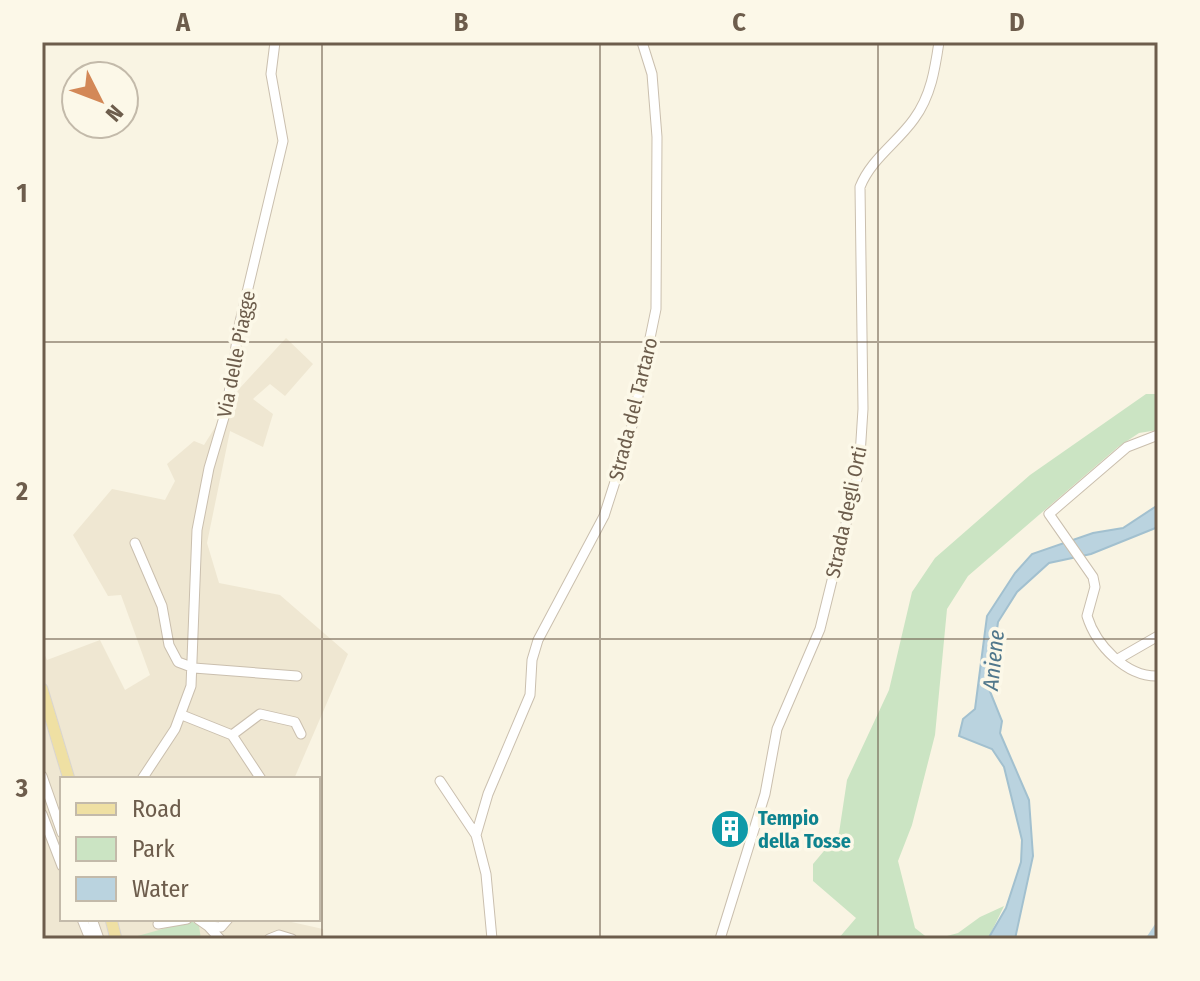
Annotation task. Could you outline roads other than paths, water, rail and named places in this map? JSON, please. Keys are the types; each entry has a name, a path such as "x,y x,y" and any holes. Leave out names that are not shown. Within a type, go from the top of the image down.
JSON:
{"main road":[{"path":"42,689 68,777"}],"street":[{"name":"Via delle Piagge","path":"143,777 182,715 194,668 197,530 209,468 227,407 239,326 283,141 271,74 275,42"},
{"name":"Strada del Tartaro","path":"476,835 488,794 529,698 532,660 538,640 599,528 631,431 656,309 657,137 653,80 642,42"},
{"name":"Strada degli Orti","path":"720,939 765,794 776,731 820,629 859,471 863,409 860,187 875,163 920,109 932,81 939,42"},
{"path":"1158,435 1127,447 1049,514 1095,582 1087,619 1100,644 1144,674 1158,676"},
{"path":"135,543 162,606 171,651 178,662 194,668 297,676"},
{"path":"1118,659 1158,636"},
{"path":"232,735 260,714 295,722 301,734"},
{"path":"182,715 232,735 260,777"},
{"path":"42,776 60,827"},
{"path":"440,781 476,835 486,874 492,939"},
{"path":"42,814 60,861"},
{"path":"201,921 220,939"},
{"path":"208,926 223,927 227,921"},
{"path":"269,939 279,935 292,939"}],"water":[{"path":"1158,505 1158,527 1091,554 1049,563 1017,592 998,622 989,689 1002,721 1000,733 1029,800 1033,856 1015,939 988,939 1006,908 1021,862 1022,840 1004,767 992,749 959,736 963,719 975,709 987,616 1015,573 1032,554 1093,533 1123,528"}],"waterway":[{"path":"1150,939 1158,927"}],"place":[{"name":"Tempio della Tosse","path":"730,829"}],"water label":[{"name":"Aniene","path":"993,660"}]}
